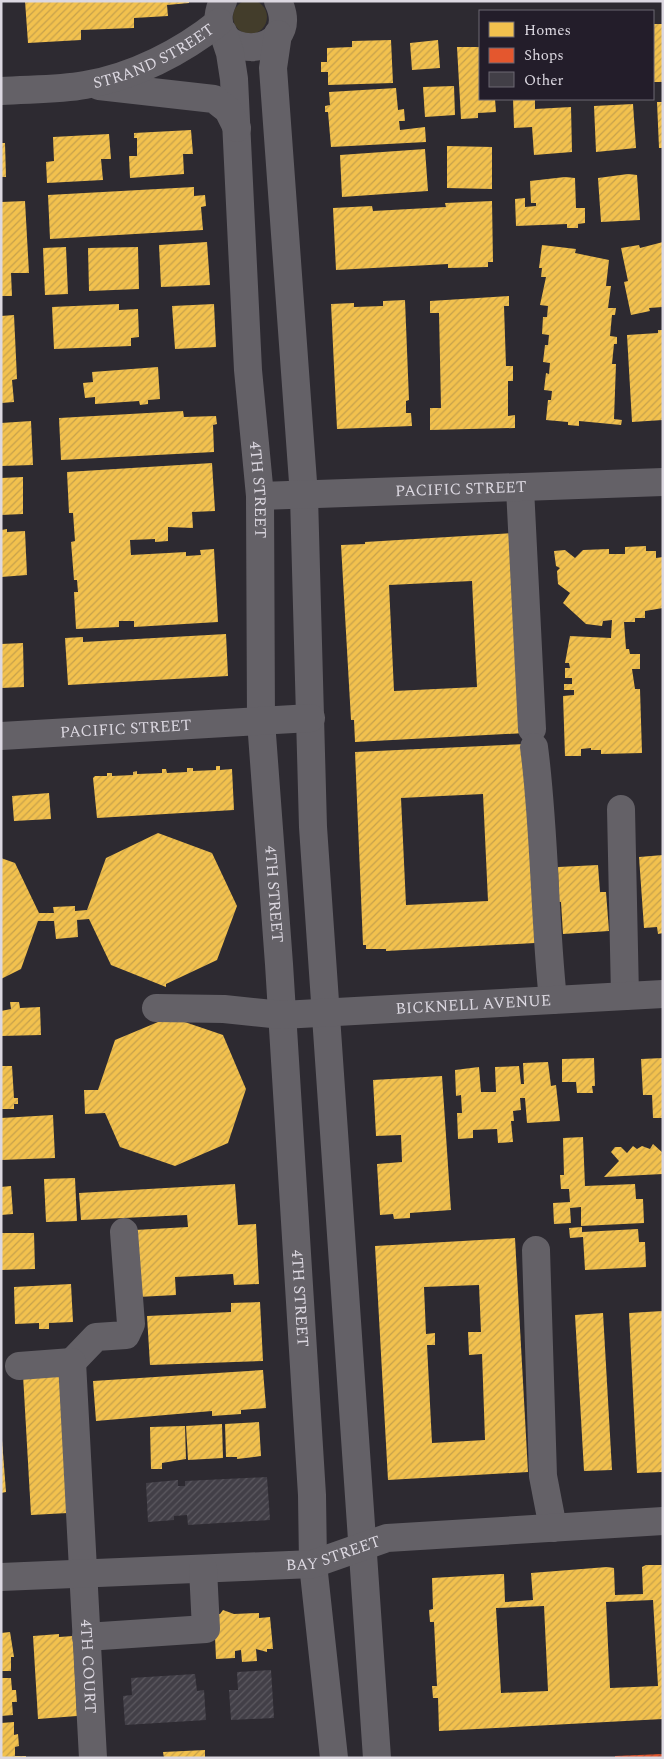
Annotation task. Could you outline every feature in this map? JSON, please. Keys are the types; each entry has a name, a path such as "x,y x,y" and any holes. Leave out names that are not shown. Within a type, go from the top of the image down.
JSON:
{"street":[{"path":"278,1 283,17 274,54 274,81 304,496 313,827 378,1758"},
{"path":"221,18 234,44 250,49 260,48 271,42 278,34"},
{"name":"STRAND STREET","path":"85,85 116,77 141,67 197,39 221,18"},
{"name":"4TH STREET","path":"221,18 232,64 237,128 248,370 260,496 261,720 282,1016 312,1495 314,1564 334,1758"},
{"name":"STRAND STREET","path":"1,91 85,85 207,98 222,104 228,110 237,128"},
{"name":"PACIFIC STREET","path":"260,496 304,496 663,482"},
{"path":"520,488 533,738 542,808 548,955 553,1000"},
{"name":"PACIFIC STREET","path":"1,736 311,718"},
{"path":"621,809 625,996"},
{"name":"BICKNELL AVENUE","path":"156,1008 224,1009 282,1016 663,994"},
{"path":"19,1366 72,1362 96,1337 126,1335 131,1324 124,1232"},
{"path":"536,1250 543,1476 553,1528"},
{"name":"4TH COURT","path":"72,1362 93,1758"},
{"name":"BAY STREET","path":"1,1577 314,1564 387,1538 663,1521"},
{"path":"86,1637 206,1629 203,1569"}],"shaded area":[{"path":"250,0 257,1 262,5 266,10 266,24 262,29 257,33 250,34 243,33 238,29 234,24 233,17 234,10 238,5 243,1"}],"building: Homes":[{"path":"25,1 189,1 189,3 167,5 168,16 134,18 134,28 81,30 81,40 28,43"},
{"path":"654,24 663,24 663,82 654,82"},
{"path":"391,40 393,83 328,85 328,72 321,72 321,62 327,62 327,48 352,47 352,41"},
{"path":"438,40 440,68 412,70 410,43"},
{"path":"457,47 479,47 479,100 495,100 496,112 478,113 478,118 461,119"},
{"path":"454,86 455,115 425,117 423,87"},
{"path":"396,88 398,110 404,109 405,121 399,121 400,130 425,127 426,142 331,147 328,112 325,112 325,106 330,105 329,92"},
{"path":"513,100 535,100 535,109 571,107 572,152 534,155 532,127 514,128"},
{"path":"657,102 663,102 663,148 659,148"},
{"path":"633,104 636,148 596,152 594,106"},
{"path":"191,130 193,154 183,154 184,174 130,178 129,156 137,156 137,138 134,138 134,133"},
{"path":"109,134 111,159 101,159 103,180 47,183 46,162 54,161 53,137"},
{"path":"1,143 5,143 6,177 1,177"},
{"path":"447,146 492,147 492,189 447,188"},
{"path":"425,149 428,191 342,197 340,155"},
{"path":"628,174 637,175 640,220 601,222 598,178"},
{"path":"565,177 575,178 576,208 585,208 585,223 578,224 578,228 567,228 567,224 516,226 515,199 525,198 525,207 536,206 536,203 531,203 530,181"},
{"path":"194,187 194,196 205,195 206,206 201,207 203,230 50,239 48,195"},
{"path":"25,201 29,273 11,273 12,296 1,296 1,202"},
{"path":"492,201 493,262 488,262 488,267 448,268 448,264 336,270 333,208 372,206 373,211 446,207 445,203"},
{"path":"207,242 210,285 161,287 159,245"},
{"path":"663,242 663,307 649,308 650,311 631,315 624,282 628,281 621,248 639,245 640,248"},
{"path":"542,245 576,249 575,253 609,260 606,286 611,286 608,308 616,308 615,315 612,315 610,336 617,337 617,344 614,344 612,364 616,364 614,419 622,420 621,425 579,421 579,426 568,425 568,422 546,420 548,400 551,400 552,391 544,390 546,373 549,374 550,363 543,362 545,345 548,345 549,335 542,334 543,317 547,317 548,306 540,305 546,277 541,277 542,268 539,268"},
{"path":"66,247 68,294 45,295 43,248"},
{"path":"138,247 139,289 89,291 88,248"},
{"path":"509,296 509,306 504,306 506,366 513,366 513,381 508,381 508,416 515,415 515,428 430,430 430,408 441,408 439,313 430,313 430,301"},
{"path":"405,300 409,400 406,401 406,413 411,413 412,426 337,429 331,304 354,303 354,307 383,306 383,301"},
{"path":"119,304 119,310 138,309 139,337 131,338 131,346 54,349 52,307"},
{"path":"214,304 216,347 175,349 172,306"},
{"path":"14,315 17,379 12,380 14,402 1,403 1,316"},
{"path":"658,330 663,330 663,420 632,422 627,335 658,333"},
{"path":"158,367 160,399 148,400 148,404 140,405 139,401 95,404 95,397 85,398 83,383 93,382 92,372"},
{"path":"183,411 184,417 216,416 217,424 213,425 214,452 61,460 59,418"},
{"path":"31,421 33,465 1,466 1,423"},
{"path":"212,463 215,511 192,512 193,528 168,527 168,541 155,542 155,539 130,540 131,555 186,552 186,556 201,555 200,550 214,549 218,622 134,627 134,621 119,621 119,627 76,629 74,592 78,592 77,580 74,580 71,542 75,541 73,513 69,513 67,472"},
{"path":"23,477 23,514 1,515 1,478"},
{"path":"7,529 7,532 25,531 27,575 1,577 1,530"},
{"path":"514,533 525,733 355,742 354,720 351,720 341,545 365,544 365,542","holes":["472,581 477,687 394,691 389,585"]},
{"path":"646,546 646,551 656,551 656,558 663,557 663,608 645,611 645,618 635,618 635,622 624,622 626,649 629,649 630,654 640,654 640,669 632,669 635,689 640,689 642,753 601,754 601,750 591,750 591,748 581,749 581,756 565,756 563,696 574,695 574,690 564,690 564,684 572,684 572,678 565,678 565,668 570,668 569,663 565,663 570,636 611,638 612,620 603,621 602,626 586,624 563,603 570,593 558,584 557,571 560,568 556,566 554,551 565,550 575,558 583,550 609,549 609,554 625,554 625,547"},
{"path":"226,634 228,676 68,685 65,638 83,637 83,642"},
{"path":"23,643 24,687 1,688 1,644"},
{"path":"526,744 535,943 386,951 386,949 366,949 366,945 363,945 355,752","holes":["483,794 488,901 406,905 401,798"]},
{"path":"216,766 220,766 220,770 232,769 234,810 97,818 93,778 95,776 107,776 107,773 112,773 112,776 133,775 133,772 137,771 137,774 162,773 162,769 166,769 167,773 187,772 187,768 193,768 193,771 216,770"},
{"path":"49,793 51,819 14,821 12,796"},
{"path":"158,833 212,853 237,906 217,960 166,984 166,987 111,965 89,919 77,920 78,937 56,939 54,921 38,921 21,969 1,979 1,858 15,863 39,913 54,913 53,907 75,906 75,911 87,910 106,858"},
{"path":"663,855 663,933 658,934 657,927 644,928 639,857"},
{"path":"598,865 600,892 606,892 609,931 563,934 561,902 559,902 558,867"},
{"path":"10,1002 19,1002 20,1008 40,1007 41,1035 1,1036 1,1011 11,1009"},
{"path":"170,1017 223,1035 246,1089 228,1143 175,1166 120,1147 105,1113 85,1114 84,1090 98,1090 115,1040"},
{"path":"594,1058 595,1086 592,1086 593,1093 577,1093 576,1082 562,1082 562,1059"},
{"path":"663,1058 663,1118 653,1118 652,1095 643,1095 641,1059"},
{"path":"548,1062 551,1086 556,1085 560,1121 527,1123 525,1098 520,1098 521,1110 513,1111 514,1121 511,1121 513,1142 498,1143 497,1129 473,1130 473,1138 458,1139 457,1113 462,1113 461,1095 456,1096 455,1070 479,1067 481,1092 496,1092 495,1067 519,1066 521,1084 524,1084 523,1063"},
{"path":"1,1066 12,1066 14,1098 18,1098 18,1104 14,1104 14,1109 1,1109"},
{"path":"442,1076 451,1210 410,1213 410,1218 394,1219 393,1214 380,1215 377,1164 402,1162 401,1135 376,1136 373,1080"},
{"path":"53,1115 55,1158 1,1160 1,1118"},
{"path":"583,1137 585,1186 635,1184 636,1199 643,1199 644,1223 581,1226 581,1207 570,1208 571,1223 554,1224 553,1203 570,1202 569,1189 561,1189 560,1175 564,1175 563,1138"},
{"path":"653,1144 663,1153 663,1174 604,1177 619,1161 611,1152 615,1147 621,1147 627,1153 633,1146 637,1149 642,1146 650,1149"},
{"path":"75,1178 77,1221 46,1222 44,1179"},
{"path":"235,1184 238,1225 256,1224 259,1284 234,1285 233,1274 175,1277 176,1295 138,1297 135,1230 188,1227 187,1215 81,1220 79,1193"},
{"path":"11,1186 13,1214 1,1215 1,1187"},
{"path":"582,1227 582,1232 638,1229 639,1242 645,1242 646,1267 585,1270 583,1237 570,1238 569,1228"},
{"path":"1,1233 34,1233 35,1269 1,1270"},
{"path":"515,1238 528,1472 388,1480 375,1246","holes":["479,1285 481,1332 468,1332 469,1355 482,1354 485,1440 432,1443 427,1345 435,1345 435,1333 426,1334 424,1287"]},
{"path":"71,1284 73,1322 49,1323 49,1329 39,1329 39,1323 15,1324 14,1287"},
{"path":"260,1302 263,1361 150,1365 147,1316 231,1312 231,1303"},
{"path":"663,1311 663,1472 637,1473 629,1313"},
{"path":"603,1313 612,1470 584,1471 575,1315"},
{"path":"263,1370 266,1408 241,1410 241,1414 212,1416 212,1411 96,1421 93,1381"},
{"path":"60,1373 68,1513 31,1515 23,1375"},
{"path":"259,1422 261,1456 237,1459 237,1457 226,1457 225,1424"},
{"path":"222,1424 223,1458 188,1460 186,1426"},
{"path":"185,1426 186,1459 162,1463 162,1469 151,1469 150,1427"},
{"path":"1,1427 6,1492 1,1493"},
{"path":"646,1565 663,1565 663,1719 439,1731 438,1698 433,1698 432,1686 437,1686 434,1622 430,1622 429,1610 433,1609 432,1578 504,1574 505,1602 533,1600 531,1573 607,1567 614,1568 615,1595 643,1594 642,1567","holes":["653,1600 658,1686 610,1688 606,1602","544,1606 548,1691 501,1693 496,1608"]},
{"path":"223,1610 234,1614 259,1613 259,1618 270,1617 273,1649 267,1649 267,1652 256,1649 257,1661 242,1662 241,1650 235,1651 235,1658 216,1659 214,1614 220,1614"},
{"path":"10,1632 14,1657 11,1657 11,1671 1,1671 1,1633"},
{"path":"59,1634 59,1637 73,1636 77,1716 38,1719 33,1636"},
{"path":"1,1678 11,1678 12,1690 16,1690 17,1702 12,1702 13,1715 1,1716"},
{"path":"14,1722 14,1735 18,1734 19,1746 15,1747 15,1756 26,1756 26,1758 1,1758 1,1723"},
{"path":"205,1750 205,1758 164,1758 163,1752"}],"building: Shops":[{"path":"662,1754 662,1758 615,1758 615,1756"}],"building: Other":[{"path":"267,1477 270,1520 188,1525 187,1515 174,1516 174,1520 148,1522 146,1483 178,1480 178,1486 185,1486 185,1481"},
{"path":"271,1670 274,1718 231,1720 229,1690 238,1690 237,1672"},
{"path":"195,1674 197,1691 204,1690 206,1720 125,1725 123,1696 132,1695 131,1678"}]}
